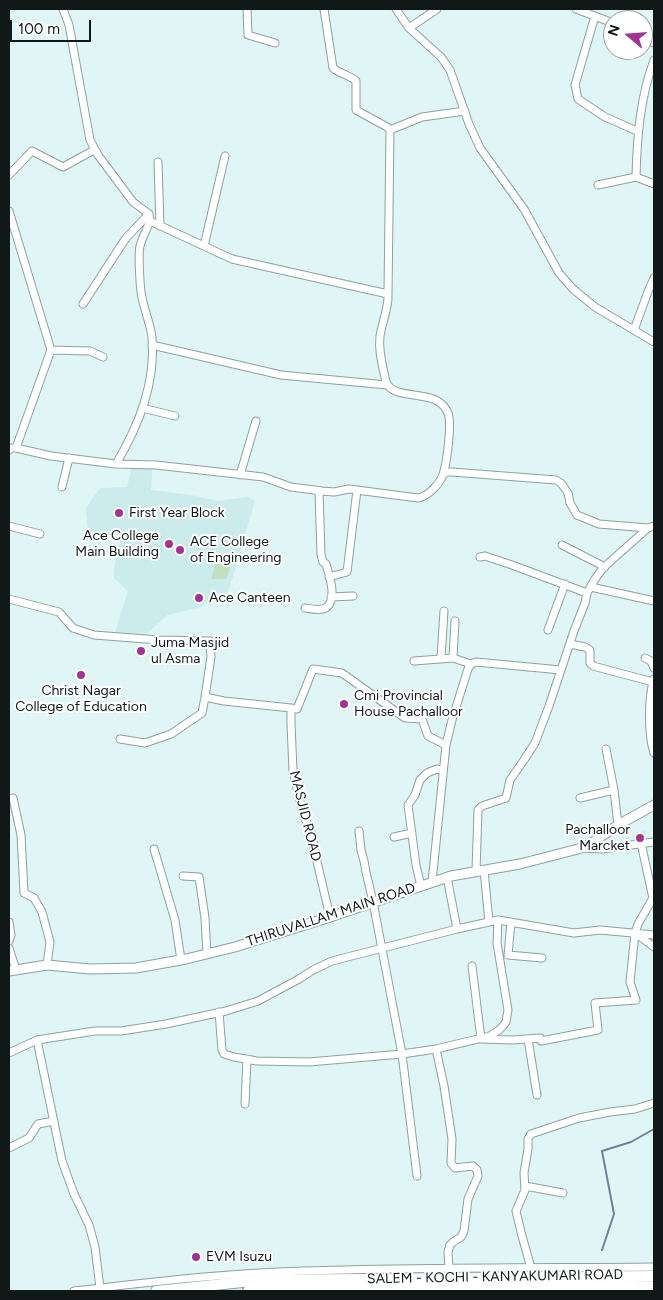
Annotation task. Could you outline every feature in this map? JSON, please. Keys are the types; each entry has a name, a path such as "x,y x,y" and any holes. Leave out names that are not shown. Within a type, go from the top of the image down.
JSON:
{"highway":[{"name":"SALEM - KOCHI - KANYAKUMARI ROAD","path":"156,1291 262,1280 654,1276"},
{"name":"SALEM - KOCHI - KANYAKUMARI ROAD","path":"248,1291 654,1286"}],"main road":[{"name":"THIRUVALLAM MAIN ROAD","path":"13,970 47,965 90,969 136,968 181,960 235,947 447,877 520,864 581,848 654,803"}],"street":[{"path":"63,9 71,35 93,153 149,218 160,226 232,259 388,294"},
{"path":"247,9 248,35 275,43"},
{"path":"9,211 51,350 11,449 116,464 156,465 263,477 291,487 319,491 334,492 350,489 418,498 423,497 435,488 444,474 450,426 448,413 444,406 434,399 393,391 387,385 380,345 388,300 390,130 388,127 356,110 356,81 333,68 324,9"},
{"path":"396,9 409,28 446,62 480,148 524,209 559,273 573,289 595,307 654,342"},
{"path":"409,28 437,9"},
{"path":"576,9 603,19"},
{"path":"595,16 575,84 578,99 605,117 638,131"},
{"path":"636,177 638,131 644,93 654,60"},
{"path":"390,130 422,117 465,111"},
{"path":"9,174 32,150 62,167 93,153"},
{"path":"204,246 225,156"},
{"path":"158,162 160,226"},
{"path":"598,185 636,177 654,184"},
{"path":"83,304 126,238 149,218"},
{"path":"116,464 128,445 138,422 152,377 152,345 141,292 140,252 141,242 149,218"},
{"path":"634,330 654,278"},
{"path":"152,345 282,375 387,385"},
{"path":"51,350 90,351 103,357"},
{"path":"142,408 175,416"},
{"path":"240,475 256,421"},
{"path":"62,487 69,458"},
{"path":"444,474 452,472 556,480 561,483 568,493 570,503 577,515 599,524 651,527"},
{"path":"329,578 347,572 357,490"},
{"path":"305,608 324,609 330,602 331,597 332,586 326,564 321,555 319,491"},
{"path":"9,526 40,534"},
{"path":"489,922 480,871 478,810 482,806 506,798 510,780 534,743 549,706 589,590 598,574 651,527"},
{"path":"562,545 605,567"},
{"path":"480,557 485,556 565,584 654,601"},
{"path":"548,630 565,584"},
{"path":"331,597 352,596"},
{"path":"9,599 59,612 73,628 94,635 159,640 210,641 211,658 202,713 172,734 145,744 120,739"},
{"path":"441,659 444,610"},
{"path":"453,658 455,621"},
{"path":"570,644 590,650 590,663 593,666 654,681 651,693 650,717 651,742 654,752"},
{"path":"414,661 453,658 470,664 482,662 561,670"},
{"path":"645,658 651,661 654,668"},
{"path":"432,882 446,745 470,664"},
{"path":"205,697 224,701 297,709 313,669 342,674 405,718 422,719 428,736 446,745"},
{"name":"MASJID ROAD","path":"292,708 290,723 293,772 303,814 312,834 330,917"},
{"path":"606,749 614,790 618,825"},
{"path":"421,886 416,865 408,806 415,795 420,780 427,773 437,769 443,770"},
{"path":"580,798 614,790"},
{"path":"12,798 21,834 24,892 34,898 42,912 50,942 47,965"},
{"path":"359,831 361,850 373,902 402,1054 417,1176"},
{"path":"394,837 412,833"},
{"path":"581,848 602,849 654,842"},
{"path":"481,1039 512,1040 540,1038 541,1041 598,1030 595,1003 636,1000 630,982 635,933 653,898 641,843"},
{"path":"154,848 175,920 181,960"},
{"path":"183,876 199,877 208,954"},
{"path":"447,877 457,929"},
{"path":"9,1053 37,1040 157,1026 219,1012 258,1001 332,961 498,920 574,933 600,930 654,935"},
{"path":"219,1012 222,1050 224,1054 247,1060 309,1062 402,1054 481,1039 499,1030 506,1022 508,1010 497,943 498,920"},
{"path":"9,922 11,935 9,941"},
{"path":"511,922 508,955 542,958"},
{"path":"635,933 654,947"},
{"path":"9,948 13,970"},
{"path":"472,966 481,1039"},
{"path":"528,1039 537,1095"},
{"path":"37,1040 62,1160 74,1194 89,1225 95,1247 100,1288"},
{"path":"436,1049 449,1113 452,1138 451,1164 455,1168 473,1166 478,1176 468,1199 462,1238 453,1242 448,1252 449,1268"},
{"path":"245,1104 247,1060"},
{"path":"531,1268 517,1216 517,1208 525,1186 524,1173 528,1138 531,1134 579,1118 635,1109 654,1103"},
{"path":"9,1148 29,1138 38,1124 54,1121"},
{"path":"525,1186 563,1193"},
{"path":"74,1291 278,1272 449,1268 654,1267"}],"shaded area":[{"name":"ACE College of Engineering","path":"132,467 152,468 151,490 191,495 218,501 248,497 255,501 228,592 198,608 167,615 147,634 115,632 128,591 114,578 114,566 122,535 104,535 88,532 86,508 100,488 127,487"},
{"name":"Pachalloor Marcket","path":"645,830 647,840 634,844 632,836"}],"green space":[{"path":"219,553 235,555 226,579 211,579"}],"waterway":[{"path":"602,1250 614,1214 602,1151 631,1142 654,1129"}],"place":[{"name":"First Year Block","path":"119,513"},
{"name":"Ace College Main Building","path":"169,544"},
{"name":"ACE College of Engineering","path":"180,550"},
{"name":"Ace Canteen","path":"199,598"},
{"name":"Juma Masjid ul Asma","path":"141,651"},
{"name":"Christ Nagar College of Education","path":"81,675"},
{"name":"Cmi Provincial House Pachalloor","path":"344,704"},
{"name":"Pachalloor Marcket","path":"640,838"},
{"name":"EVM Isuzu","path":"196,1257"}]}
